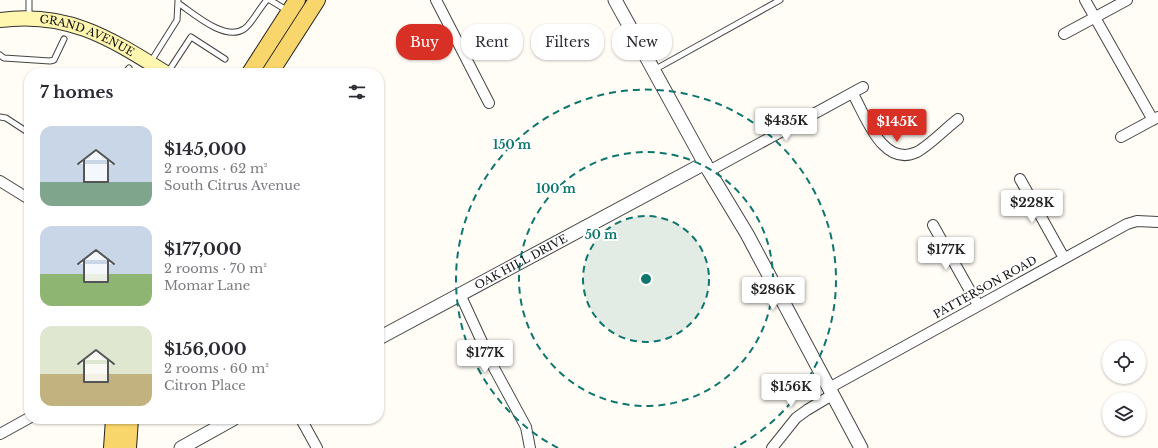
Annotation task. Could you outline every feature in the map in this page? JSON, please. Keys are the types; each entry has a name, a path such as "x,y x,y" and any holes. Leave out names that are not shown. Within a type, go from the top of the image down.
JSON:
{"main road":[{"path":"273,68 317,0"},
{"path":"253,68 293,6"},
{"name":"GRAND AVENUE","path":"0,20 28,18 51,20 73,25 103,35 138,54 158,68"},
{"path":"112,448 114,424"},
{"path":"128,448 130,424"}],"street":[{"path":"436,0 490,103"},
{"path":"616,0 707,167 746,234 861,448"},
{"path":"1086,0 1156,118 1121,137"},
{"path":"1064,34 1127,0"},
{"path":"707,167 853,94 863,87"},
{"path":"853,94 881,143 889,151 897,155 908,155 919,151 958,119"},
{"name":"OAK HILL DRIVE","path":"384,335 460,294 707,167"},
{"path":"1020,179 1064,258"},
{"path":"0,181 24,196"},
{"name":"PATTERSON ROAD","path":"772,448 796,418 830,391 978,305 1127,224 1137,221 1158,222"},
{"path":"933,225 978,305"},
{"path":"460,294 494,368 526,427 530,448"},
{"path":"0,434 24,421"},
{"path":"181,448 224,424"},
{"path":"304,424 317,448"}],"lane":[{"path":"28,18 29,0"},
{"path":"178,1 219,30 231,33 244,29 268,0 293,6"},
{"path":"654,70 780,0"},
{"path":"150,63 177,20 178,1"},
{"path":"170,68 191,37 224,59"},
{"path":"0,55 4,58 50,61 54,60 64,39"},
{"path":"0,116 6,118 24,130"}]}
